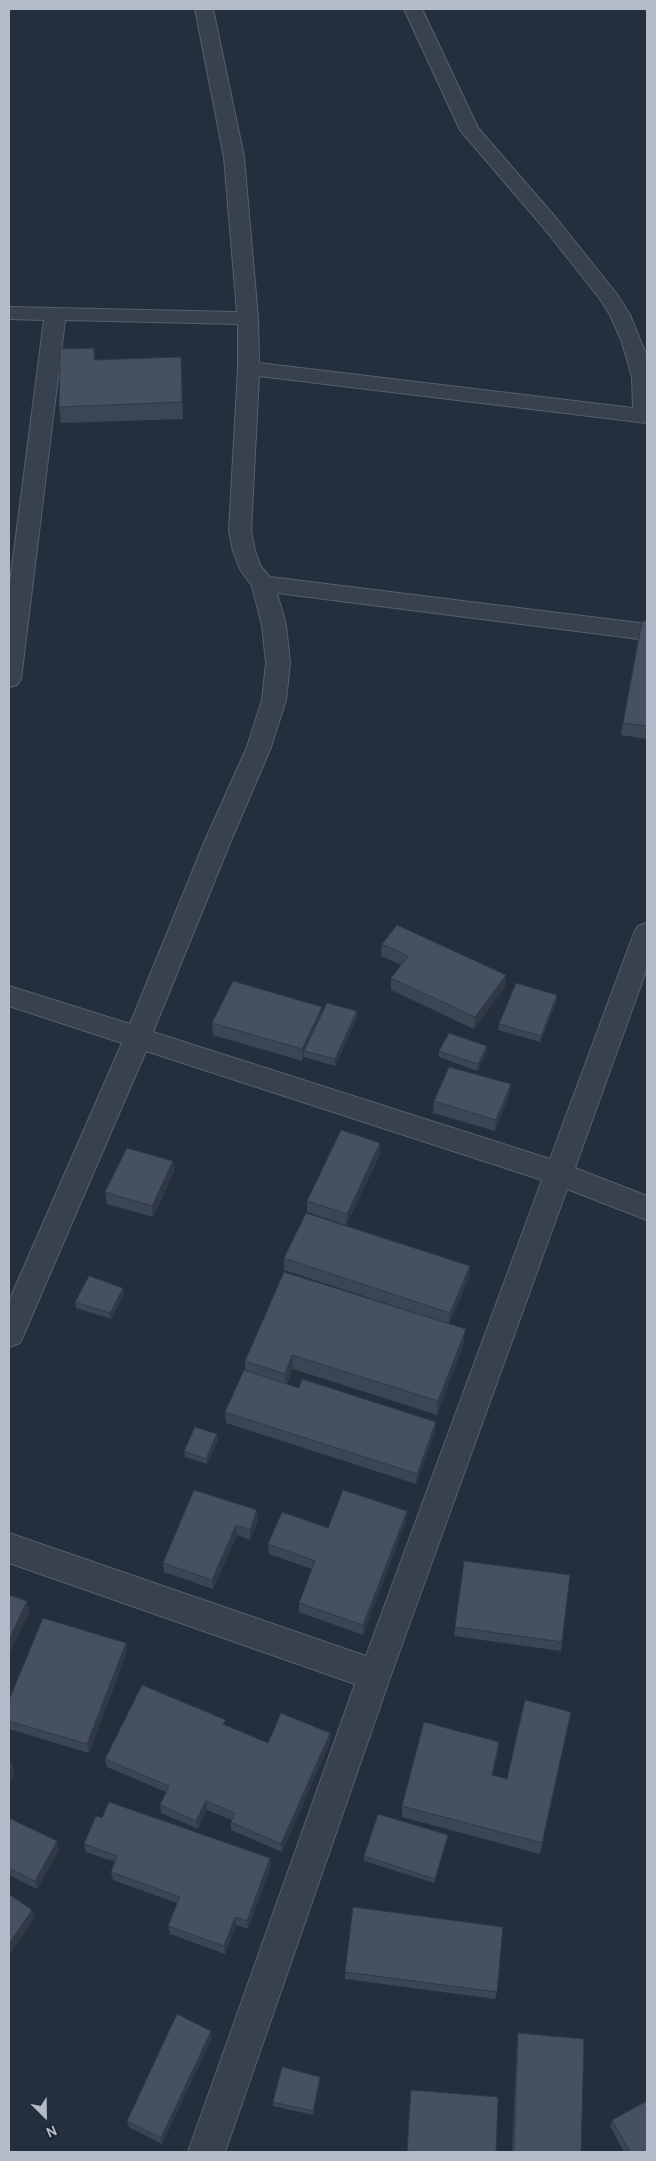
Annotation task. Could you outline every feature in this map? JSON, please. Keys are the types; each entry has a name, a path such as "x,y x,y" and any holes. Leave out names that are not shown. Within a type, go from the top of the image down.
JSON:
{"street":[{"path":"9,1334 137,1038 217,843 260,748 274,700 278,663 274,625 263,584 251,569 244,550 240,530 249,368 248,318 234,157 204,9"},
{"path":"249,368 646,416 643,377 632,342 620,315 609,297 550,223 469,130 413,9"},
{"path":"9,313 248,318"},
{"path":"9,679 54,314"},
{"path":"263,584 647,632"},
{"path":"207,2152 375,1675 647,933"},
{"path":"9,996 558,1173 647,1208"},
{"path":"9,1548 375,1675"}],"building":[{"path":"94,348 94,360 181,357 182,402 59,407 60,349"},
{"path":"642,621 647,621 647,726 623,723"},
{"path":"397,925 506,975 475,1017 391,978 408,956 382,944"},
{"path":"233,981 322,1007 302,1049 212,1023"},
{"path":"516,983 557,995 541,1036 499,1024"},
{"path":"327,1003 357,1011 335,1059 304,1051"},
{"path":"449,1033 487,1046 478,1064 439,1051"},
{"path":"449,1067 511,1084 496,1120 434,1101"},
{"path":"341,1130 380,1143 347,1214 307,1201"},
{"path":"127,1148 173,1161 152,1206 105,1192"},
{"path":"306,1213 470,1266 450,1313 284,1258"},
{"path":"284,1272 466,1329 438,1401 292,1355 285,1374 245,1361"},
{"path":"89,1276 123,1288 110,1313 75,1302"},
{"path":"244,1370 299,1388 302,1379 436,1422 417,1474 225,1412"},
{"path":"195,1427 217,1434 206,1459 184,1451"},
{"path":"194,1490 257,1510 250,1530 236,1525 212,1580 163,1563"},
{"path":"343,1490 407,1511 363,1625 299,1603 315,1561 268,1544 282,1512 328,1528"},
{"path":"464,1561 570,1575 562,1642 455,1627"},
{"path":"9,1595 27,1601 9,1640"},
{"path":"43,1618 126,1643 87,1744 9,1721 9,1700"},
{"path":"142,1685 226,1720 223,1724 268,1743 281,1713 330,1733 281,1844 231,1822 235,1813 206,1801 196,1821 160,1805 169,1786 105,1759"},
{"path":"525,1700 571,1712 542,1843 402,1806 424,1722 499,1742 492,1775 507,1779"},
{"path":"109,1802 270,1858 247,1921 235,1917 224,1946 168,1926 180,1897 111,1872 117,1856 84,1844 96,1816 102,1818"},
{"path":"378,1814 448,1835 435,1879 364,1856"},
{"path":"9,1818 57,1841 35,1881 9,1868"},
{"path":"9,1894 32,1910 9,1944"},
{"path":"353,1907 503,1927 497,1992 345,1972"},
{"path":"177,2014 211,2031 161,2138 127,2121"},
{"path":"518,2033 584,2039 581,2152 514,2152"},
{"path":"282,2067 320,2077 313,2111 273,2102"},
{"path":"411,2090 498,2097 496,2152 407,2151"},
{"path":"647,2101 647,2152 630,2152 612,2120"}]}
